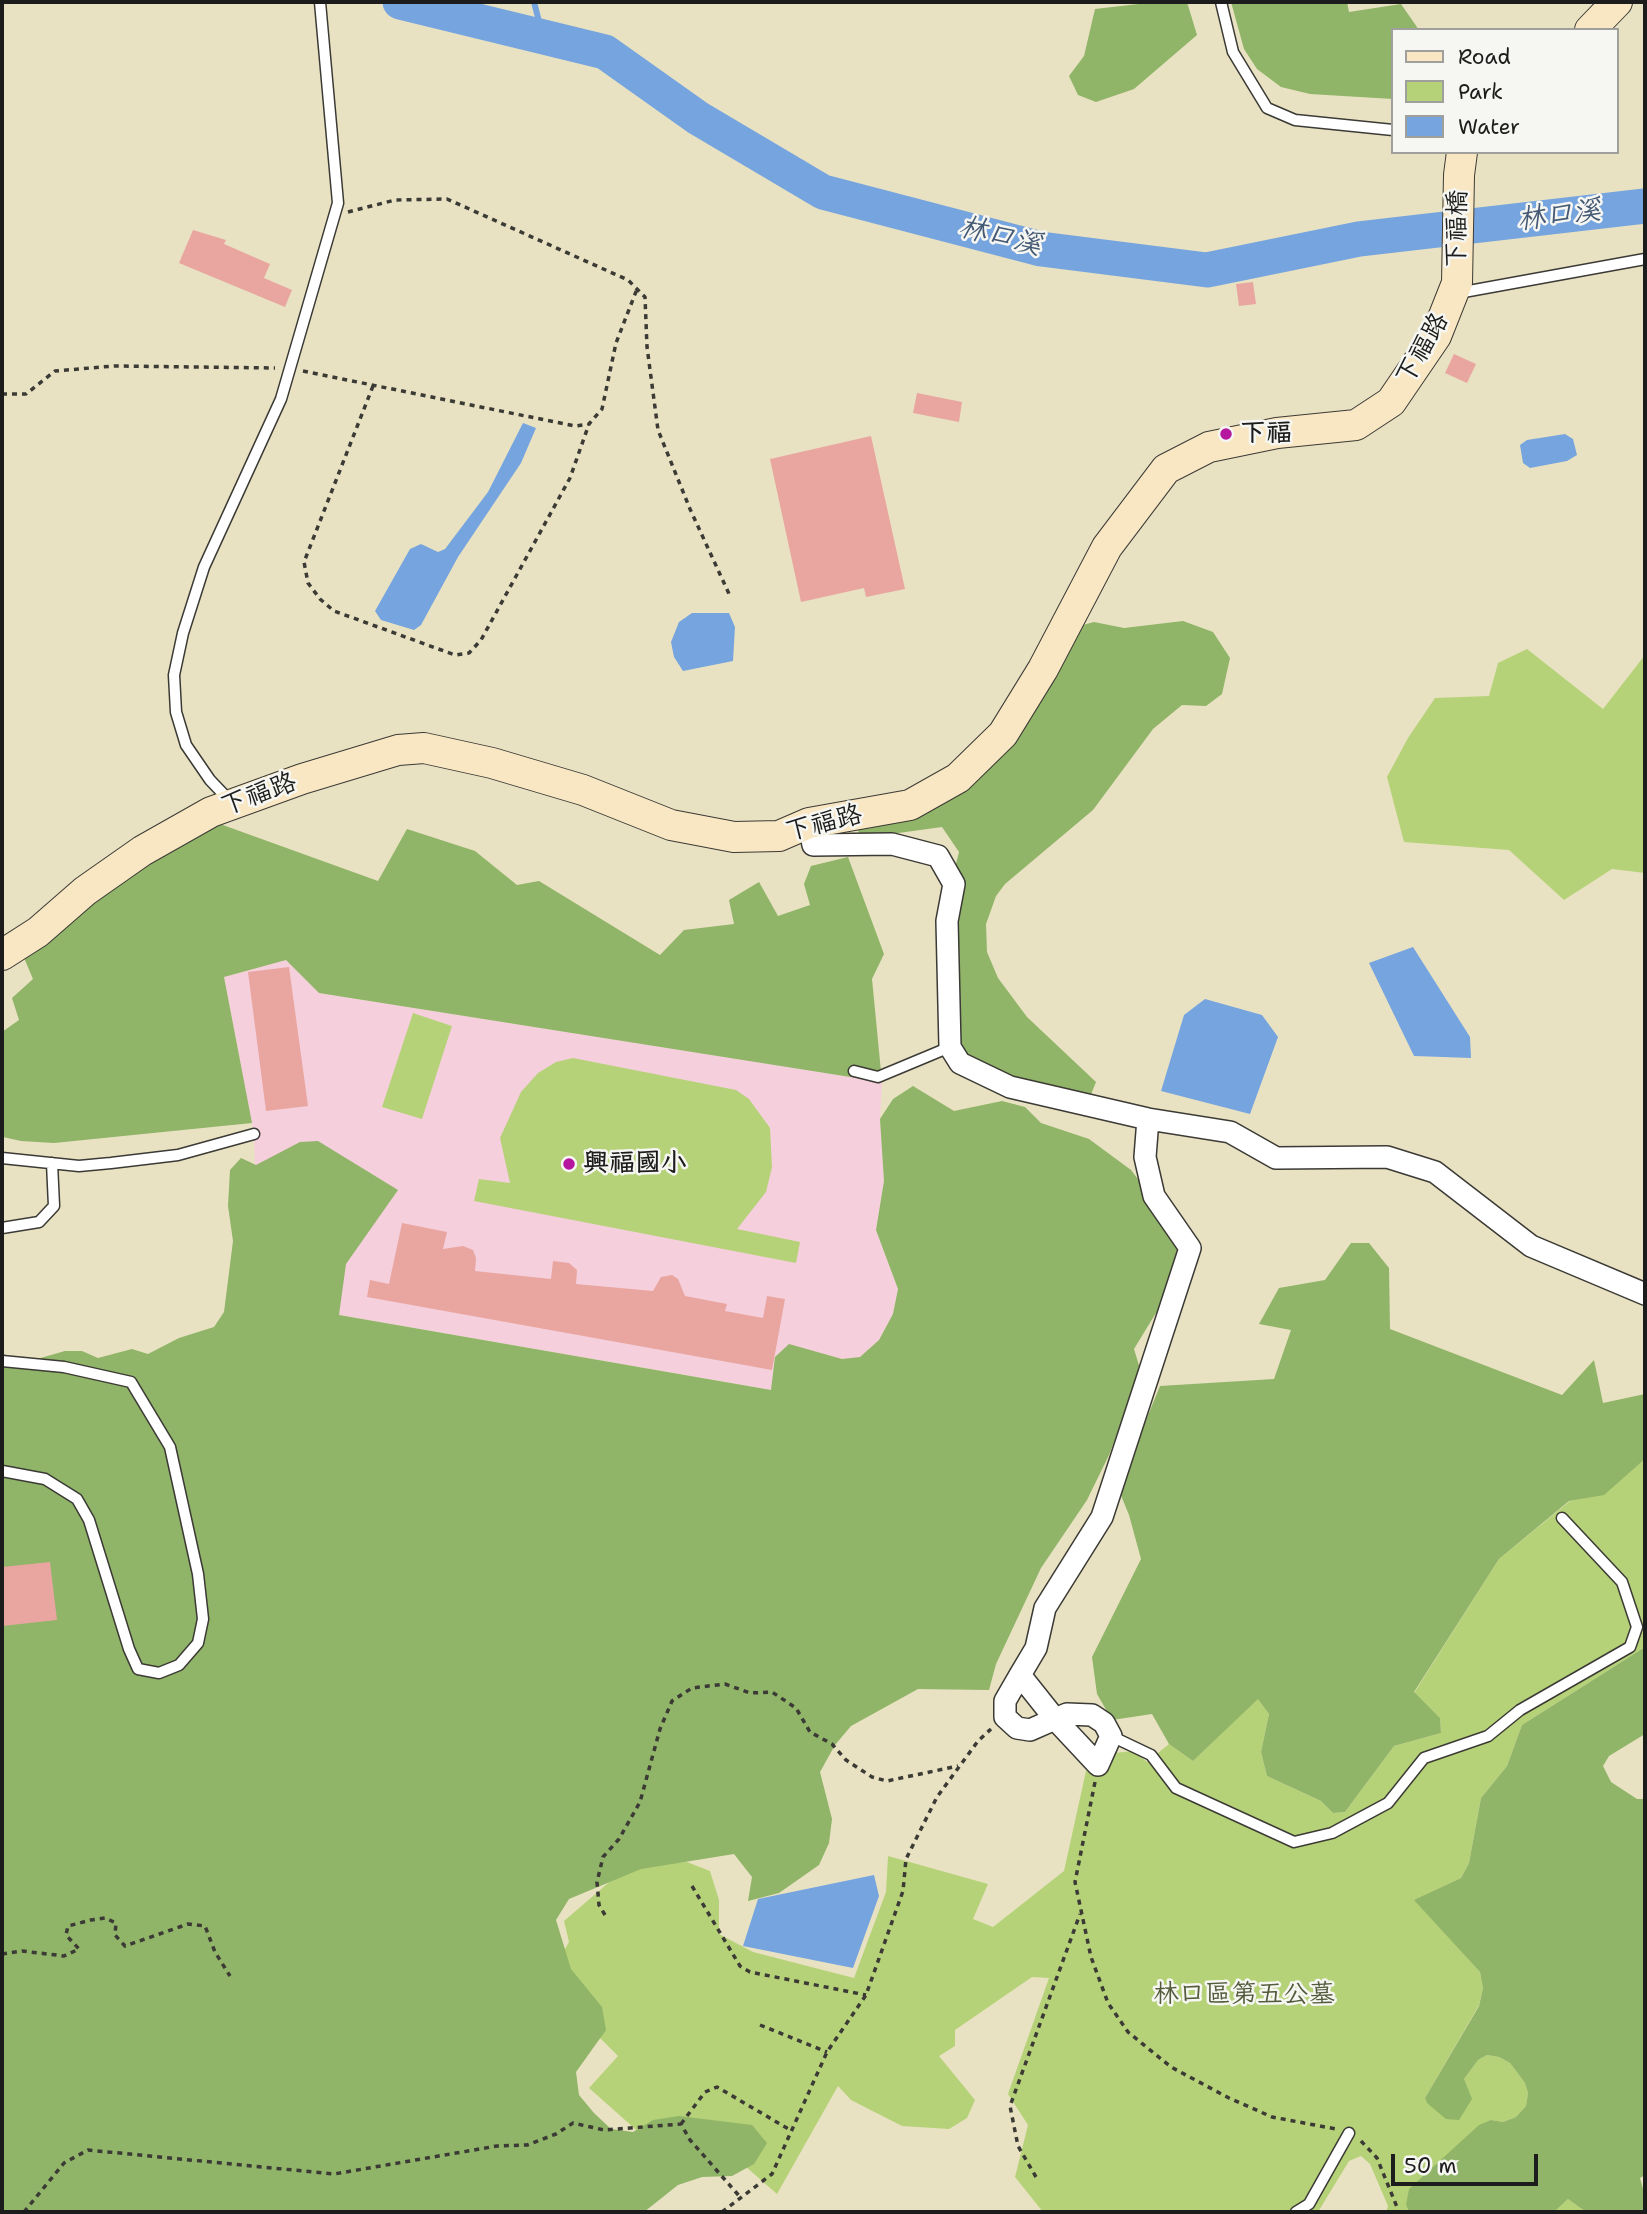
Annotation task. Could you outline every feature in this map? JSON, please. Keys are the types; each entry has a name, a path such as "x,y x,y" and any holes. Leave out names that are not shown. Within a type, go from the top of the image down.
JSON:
{"main road":[{"path":"1592,28 1616,2"},
{"name":"下福橋","path":"1454,289 1460,163"},
{"name":"下福路","path":"2,955 38,932 85,891 142,852 232,803 398,750 424,748 545,777 671,825 734,837 779,836 809,822 910,805 958,778 1003,734 1043,669 1107,547 1166,469 1209,447 1277,433 1356,425 1391,402 1414,372 1436,336 1454,289"}],"street":[{"path":"809,822 813,845 892,844 938,856 954,884 947,921 950,1047 960,1063 1010,1087 1148,1119 1230,1132 1276,1158 1387,1157 1435,1172 1531,1246 1645,1294"},
{"path":"1020,1675 1055,1719 1098,1765 1111,1736 1104,1723 1092,1715 1067,1714 1055,1719 1030,1730 1017,1728 1005,1717 1005,1701 1035,1648 1045,1608 1102,1517 1190,1248 1154,1196 1145,1157 1148,1119"}],"lane":[{"path":"232,803 210,780 186,745 176,712 174,676 183,633 204,567 281,399 336,211 337,179 320,2"},
{"path":"1221,2 1233,52 1268,108 1295,120 1392,130"},
{"path":"1454,289 1645,259"},
{"path":"854,1071 878,1077 950,1047"},
{"path":"2,1158 79,1166 178,1155 254,1134"},
{"path":"2,1228 39,1222 54,1206 52,1163"},
{"path":"2,1361 64,1367 131,1382 170,1447 198,1574 204,1619 198,1643 179,1665 159,1673 138,1669 129,1649 89,1520 77,1499 45,1479 2,1471"},
{"path":"1111,1736 1151,1755 1176,1788 1294,1842 1332,1833 1388,1803 1424,1758 1489,1735 1520,1710 1630,1647 1637,1627 1622,1582 1562,1518"},
{"path":"1296,2212 1309,2204 1349,2133"}],"path":[{"path":"336,211 353,213 395,200 447,199 628,280 645,297 647,347 658,430 730,596"},
{"path":"373,386 304,562 308,583 334,611 455,655 469,653 481,640 570,478 589,424 602,409 616,343 637,289"},
{"path":"2,394 26,394 55,371 66,370 114,366 290,369 575,426 589,424"},
{"path":"604,1915 598,1905 597,1882 603,1857 619,1839 640,1802 660,1729 672,1701 692,1688 724,1684 750,1693 772,1692 796,1708 810,1732 832,1744 846,1760 872,1777 887,1781 960,1765"},
{"path":"722,2212 772,2174 827,2052 866,1995 903,1891 906,1859 937,1797 978,1741 1005,1717"},
{"path":"1098,1765 1074,1882 1091,1956 1108,2003 1128,2032 1171,2067 1261,2113 1349,2133 1368,2146 1377,2158 1399,2212"},
{"path":"692,1886 740,1966 750,1972 866,1995"},
{"path":"1036,2177 1018,2146 1010,2106 1081,1912"},
{"path":"2,1954 22,1951 64,1956 79,1949 66,1935 68,1926 92,1920 105,1918 116,1923 115,1935 125,1946 188,1924 205,1926 215,1952 230,1976"},
{"path":"760,2025 827,2052"},
{"path":"24,2212 64,2163 88,2150 334,2174 498,2146 527,2145 556,2134 573,2123 604,2130 681,2124 705,2092 717,2087 792,2131"},
{"path":"681,2124 690,2140 741,2198"}],"shaded area":[{"name":"興福國小","path":"286,960 319,993 882,1082 880,1119 884,1181 876,1230 898,1289 893,1314 879,1340 860,1357 843,1359 789,1345 775,1357 772,1390 339,1315 260,1334 254,1134 224,977"}],"green space":[{"path":"1156,2 1187,2 1197,35 1134,89 1096,102 1078,95 1069,76 1084,56 1095,9"},
{"path":"1231,2 1347,2 1349,12 1401,4 1418,28 1392,28 1392,99 1310,94 1281,87 1257,69 1244,49"},
{"path":"1183,621 1213,632 1230,658 1222,694 1206,706 1182,705 1153,729 1093,810 1005,884 996,896 986,924 987,952 998,978 1027,1017 1096,1082 1087,1104 963,1070 942,918 959,852 942,827 862,838 855,825 928,804 1072,628 1094,622 1124,628"},
{"path":"1527,649 1603,709 1645,655 1645,873 1612,869 1564,900 1509,850 1404,842 1387,777 1408,738 1435,698 1489,696 1498,663"},
{"path":"209,820 378,881 407,829 475,851 517,885 539,881 660,955 684,930 734,924 729,900 759,882 778,916 810,905 804,884 811,866 848,857 884,954 872,979 882,1082 319,993 286,960 224,977 252,1123 54,1143 3,1137 2,1032 19,1020 12,998 33,979 16,939"},
{"path":"413,1013 452,1026 422,1119 382,1107"},
{"path":"573,1058 736,1090 749,1099 770,1128 772,1167 766,1192 737,1229 800,1242 796,1263 474,1201 479,1179 510,1183 500,1138 521,1092 538,1073 556,1062"},
{"path":"913,1086 954,1111 1002,1101 1025,1107 1041,1123 1089,1139 1131,1170 1175,1228 1180,1253 1176,1280 1134,1349 1141,1372 1109,1455 1087,1500 1041,1568 996,1664 989,1690 918,1689 851,1726 835,1745 820,1772 832,1819 829,1843 819,1865 779,1893 748,1901 752,1877 734,1854 641,1869 569,1899 556,1920 571,1969 602,2007 606,2030 576,2072 579,2095 611,2129 633,2132 653,2120 679,2116 752,2125 767,2143 754,2164 732,2176 702,2177 678,2185 644,2212 2,2212 2,1353 13,1359 30,1361 65,1351 82,1351 98,1358 132,1349 148,1354 179,1338 214,1327 224,1312 233,1241 228,1206 230,1170 241,1158 256,1165 300,1142 318,1141 398,1190 346,1264 339,1315 771,1390 775,1357 789,1344 842,1359 860,1357 879,1340 893,1314 898,1289 876,1230 884,1181 880,1119 893,1099"},
{"path":"1351,1243 1369,1243 1389,1268 1390,1329 1562,1395 1594,1360 1603,1403 1645,1394 1645,1459 1604,1495 1569,1501 1499,1559 1414,1692 1440,1718 1441,1733 1394,1746 1345,1812 1333,1813 1321,1801 1267,1776 1261,1752 1269,1714 1258,1699 1193,1761 1169,1744 1152,1714 1112,1720 1097,1694 1092,1657 1141,1559 1129,1515 1118,1488 1160,1386 1274,1379 1291,1330 1259,1324 1279,1288 1325,1280"},
{"name":"林口區第五公墓","path":"1645,1459 1645,1647 1522,1725 1507,1766 1481,1798 1469,1863 1461,1878 1415,1900 1480,1972 1483,1988 1479,2005 1425,2098 1427,2103 1464,2079 1478,2060 1487,2055 1510,2063 1525,2083 1528,2093 1526,2106 1516,2117 1503,2122 1491,2120 1406,2205 1409,2212 1386,2212 1388,2206 1370,2164 1361,2156 1349,2161 1318,2212 1043,2212 1015,2177 1028,2125 1008,2094 1049,1978 1032,1977 955,2030 955,2046 939,2056 975,2100 967,2118 949,2129 902,2126 851,2100 838,2086 777,2194 713,2138 679,2168 589,2088 618,2056 585,2023 531,2009 569,1942 564,1921 628,1866 687,1862 710,1871 719,1900 719,1934 753,1952 854,1978 886,1892 888,1856 988,1884 973,1919 993,1927 1064,1871 1086,1771 1106,1772 1114,1753 1134,1751 1147,1762 1169,1744 1193,1761 1258,1698 1269,1714 1261,1752 1267,1776 1321,1801 1333,1813 1345,1812 1394,1746 1441,1733 1440,1718 1414,1693 1499,1559 1570,1501 1604,1494"},
{"path":"1645,1647 1645,1734 1609,1756 1603,1766 1611,1782 1637,1799 1645,1799 1645,2175 1640,2178 1645,2196 1645,2212 1586,2212 1568,2199 1554,2212 1409,2212 1406,2205 1409,2189 1479,2125 1491,2120 1503,2122 1516,2117 1526,2106 1528,2093 1525,2083 1510,2063 1487,2055 1478,2060 1464,2079 1472,2099 1459,2120 1446,2119 1427,2103 1425,2098 1479,2006 1483,1988 1480,1972 1414,1900 1461,1878 1469,1863 1481,1798 1507,1766 1522,1725"},
{"path":"1568,2199 1586,2212 1554,2212"}],"water":[{"path":"523,423 536,428 521,463 458,557 421,625 414,630 381,620 375,611 410,549 421,544 438,552 445,549 488,492"},
{"path":"1565,434 1573,439 1577,455 1567,461 1530,468 1523,463 1520,445 1527,440"},
{"path":"692,613 729,613 735,627 733,661 683,671 674,657 671,642 679,622"},
{"path":"1413,947 1470,1037 1471,1058 1414,1056 1369,963"},
{"path":"1205,999 1262,1015 1278,1037 1250,1114 1161,1091 1184,1015"},
{"path":"874,1875 879,1896 853,1968 743,1946 758,1899"}],"building":[{"path":"193,230 226,240 224,244 270,264 264,278 292,290 285,307 179,263"},
{"path":"1253,282 1256,304 1239,306 1236,284"},
{"path":"1454,354 1476,364 1467,383 1445,373"},
{"path":"917,393 962,402 959,422 913,413"},
{"path":"871,436 905,589 866,597 864,588 801,602 770,459"},
{"path":"289,967 308,1106 266,1111 248,972"},
{"path":"402,1223 447,1232 443,1249 463,1246 473,1250 476,1258 475,1271 551,1279 553,1261 569,1263 577,1270 576,1284 653,1291 661,1277 672,1275 678,1279 685,1296 727,1304 725,1311 763,1318 767,1296 785,1299 772,1370 367,1297 370,1280 389,1284"},
{"path":"50,1562 57,1620 2,1626 2,1567"}],"waterway":[{"name":"林口溪","path":"400,2 605,52 698,118 823,192 1041,249 1207,270 1359,239 1645,206"},
{"path":"534,2 543,37"}],"place":[{"name":"下福","path":"1226,434"},
{"name":"興福國小","path":"569,1164"}]}
